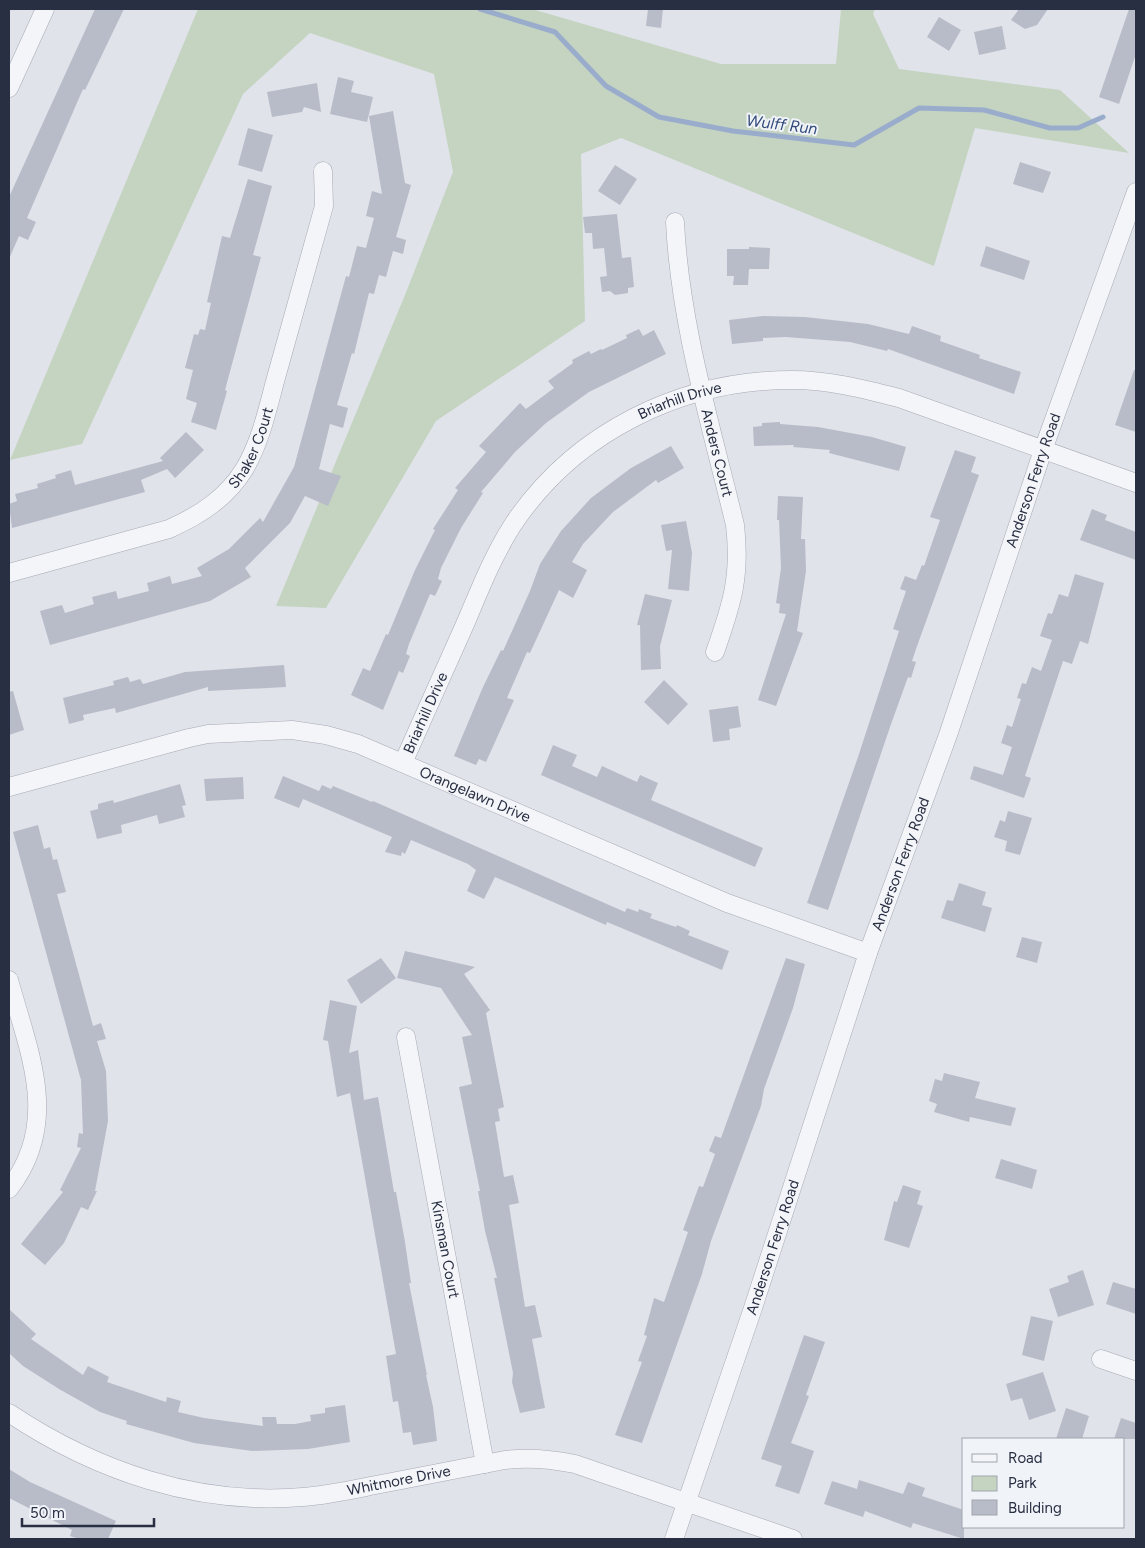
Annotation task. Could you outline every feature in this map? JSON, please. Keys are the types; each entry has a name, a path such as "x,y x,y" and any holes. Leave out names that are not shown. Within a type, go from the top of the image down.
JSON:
{"street":[{"path":"9,88 45,9"},
{"name":"Shaker Court","path":"9,573 169,528 192,519 212,505 230,488 244,469 261,432 324,206 323,171"},
{"name":"Anderson Ferry Road","path":"674,1539 868,953 948,735 1043,450 1136,192"},
{"name":"Anders Court","path":"674,222 683,306 735,525 738,550 733,600 716,652"},
{"name":"Briarhill Drive","path":"403,763 492,563 512,527 531,500 559,470 591,443 626,421 655,407 702,390 760,381 793,380 859,388 899,398 1136,483"},
{"name":"Orangelawn Drive","path":"9,787 208,734 292,730 317,733 358,744 727,903 868,953"},
{"path":"9,980 34,1070 38,1112 30,1154 9,1189"},
{"name":"Kinsman Court","path":"406,1037 485,1464"},
{"path":"1101,1360 1136,1372"},
{"name":"Whitmore Drive","path":"9,1413 41,1435 78,1454 123,1473 171,1487 211,1494 261,1498 310,1496 343,1492 528,1457 552,1459 575,1464 793,1539"}],"green space":[{"path":"198,9 532,9 721,64 836,64 841,9 875,9 873,14 899,69 1060,90 1129,153 975,128 934,266 621,138 581,154 585,321 436,421 326,608 276,606 407,290 453,172 434,74 310,33 243,94 82,444 10,460"}],"building":[{"path":"95,9 124,9 85,90 83,89 27,218 36,222 28,240 19,236 9,259 9,197"},
{"path":"648,9 663,9 661,28 646,26"},
{"path":"1019,9 1048,9 1037,25 1025,29 1011,20"},
{"path":"1129,9 1136,9 1136,54 1119,104 1099,97"},
{"path":"939,17 961,30 949,51 927,37"},
{"path":"1002,26 1006,49 979,55 974,32"},
{"path":"338,77 354,81 351,92 373,97 367,122 330,114"},
{"path":"317,83 321,112 304,107 302,112 272,117 267,92"},
{"path":"393,111 405,183 411,185 396,237 406,240 403,254 393,251 386,277 379,275 374,294 369,293 354,354 352,353 337,405 348,408 343,428 330,424 319,469 341,476 328,506 305,496 290,523 245,568 251,577 210,601 50,645 40,611 62,605 65,613 94,604 92,597 116,591 118,599 149,591 147,583 170,576 172,584 202,576 197,568 229,549 260,518 263,522 294,467 346,276 349,277 357,246 366,248 374,218 366,216 372,191 382,194 369,116"},
{"path":"248,128 273,135 262,172 238,165"},
{"path":"1020,162 1051,172 1043,193 1013,184"},
{"path":"615,165 637,179 620,205 598,191"},
{"path":"248,179 272,186 253,255 261,257 216,430 191,422 197,403 186,399 193,370 185,368 194,334 198,335 200,329 205,330 211,303 207,302 222,236 230,238"},
{"path":"617,214 622,258 631,257 634,287 628,288 628,293 615,295 610,291 602,292 600,277 607,276 604,248 593,249 592,233 585,233 583,217"},
{"path":"986,246 1030,261 1024,280 980,266"},
{"path":"749,247 770,248 769,269 749,269 748,285 733,285 734,276 727,276 727,249 749,249"},
{"path":"763,316 805,317 868,324 909,334 912,326 941,336 940,341 980,355 979,358 1021,372 1014,394 888,349 887,351 850,342 786,337 763,338 763,341 732,344 729,320"},
{"path":"639,329 643,336 654,330 666,354 589,392 546,423 515,452 481,492 483,493 461,528 441,568 438,579 442,581 435,596 430,594 409,644 406,654 410,656 403,673 399,671 383,710 351,695 363,668 370,671 435,530 433,529 458,490 455,488 486,452 479,446 520,403 526,409 554,388 548,381 573,363 572,360 589,351 591,354 602,350 627,338 626,335"},
{"path":"1134,370 1136,370 1136,432 1115,425"},
{"path":"780,422 780,424 818,427 872,437 906,447 899,471 829,453 830,450 793,447 794,445 754,446 753,427 762,426 762,423"},
{"path":"186,432 204,450 175,478 167,469 141,480 145,492 12,528 9,504 17,501 15,494 38,488 37,484 56,478 55,475 71,470 75,485 163,461 160,458"},
{"path":"671,446 684,468 658,483 656,480 613,512 583,544 572,562 587,570 573,598 559,590 530,653 527,652 507,698 514,700 486,762 479,759 476,765 454,756 483,687 501,650 503,651 530,591 540,564 561,531 591,498 631,468"},
{"path":"955,450 976,457 971,472 979,475 916,649 912,661 916,662 911,678 908,677 890,727 828,910 807,903 858,757 899,631 893,629 906,591 900,589 905,576 916,580 922,565 924,566 940,520 930,517"},
{"path":"778,496 803,497 801,539 805,539 806,571 797,631 803,633 776,706 758,700 786,614 779,613 780,604 776,603 781,568 779,520 777,520"},
{"path":"1092,509 1107,515 1105,520 1136,532 1136,560 1080,540"},
{"path":"686,521 692,553 689,591 668,589 672,550 666,551 661,525"},
{"path":"1075,574 1104,583 1088,644 1080,641 1072,664 1063,661 1025,776 1031,778 1024,798 970,779 974,766 1003,775 1012,747 1001,743 1007,725 1012,727 1021,699 1017,698 1022,683 1026,684 1032,667 1041,671 1052,640 1040,636 1048,613 1052,614 1059,594 1068,597"},
{"path":"645,594 672,600 660,646 661,669 641,670 640,625 637,625"},
{"path":"284,665 286,687 208,691 208,687 116,713 115,708 83,715 84,720 69,724 63,698 114,685 113,681 128,677 130,682 140,679 143,684 185,672"},
{"path":"664,680 688,704 668,725 644,702"},
{"path":"13,691 24,730 9,735 9,692"},
{"path":"738,706 741,727 729,729 730,740 713,742 709,710"},
{"path":"553,745 577,755 572,766 597,777 602,766 637,782 640,775 658,783 651,800 763,848 755,867 541,775"},
{"path":"283,776 319,791 322,785 331,789 333,786 373,801 625,912 627,908 638,912 639,909 652,914 650,918 676,927 677,925 690,931 688,935 729,951 722,970 607,922 606,925 495,877 484,899 467,891 476,870 468,864 411,840 405,854 402,852 401,856 385,852 392,837 303,799 299,808 274,798"},
{"path":"243,777 244,799 206,801 204,779"},
{"path":"180,784 186,805 182,806 185,817 159,824 157,815 121,825 122,833 97,839 90,811 98,809 98,804 113,800 114,803"},
{"path":"1008,811 1032,818 1020,855 1005,851 1007,841 994,837 1000,820 1005,822"},
{"path":"38,825 44,849 50,847 53,860 57,859 66,892 57,894 93,1026 101,1023 106,1039 97,1041 106,1071 108,1121 95,1191 97,1191 88,1210 81,1207 64,1243 45,1265 21,1244 63,1192 60,1190 81,1148 77,1147 79,1133 83,1134 81,1080 13,832"},
{"path":"959,883 986,892 982,905 992,908 985,932 941,918 947,900 953,901"},
{"path":"1022,937 1042,942 1037,963 1016,957"},
{"path":"405,951 475,967 464,974 490,1010 486,1013 504,1107 498,1109 500,1121 495,1122 504,1177 513,1175 519,1203 509,1205 525,1307 535,1305 542,1337 532,1339 545,1408 520,1413 512,1382 513,1373 494,1278 497,1278 485,1231 478,1191 480,1191 459,1087 472,1084 462,1037 472,1035 441,988 397,978"},
{"path":"381,958 396,978 361,1004 347,980"},
{"path":"786,958 805,964 793,1008 764,1089 761,1106 711,1241 702,1274 642,1443 615,1435 642,1362 638,1361 647,1336 644,1335 654,1298 664,1302 688,1232 683,1230 699,1186 703,1187 715,1154 709,1151 715,1136 721,1138"},
{"path":"330,1000 357,1006 349,1053 358,1050 364,1100 378,1097 394,1192 396,1192 405,1242 411,1283 409,1283 433,1407 437,1441 413,1445 411,1432 403,1433 398,1401 393,1402 386,1356 396,1354 350,1093 337,1097 328,1041 323,1040"},
{"path":"944,1073 980,1082 975,1098 1016,1108 1011,1126 970,1117 969,1122 934,1112 937,1104 929,1101 935,1079 942,1081"},
{"path":"1001,1159 1037,1170 1032,1189 995,1178"},
{"path":"903,1185 921,1191 917,1204 923,1206 909,1248 884,1240 894,1201 897,1202"},
{"path":"1083,1270 1094,1305 1058,1317 1049,1289 1069,1282 1067,1276"},
{"path":"1113,1282 1136,1289 1136,1314 1106,1304"},
{"path":"9,1309 36,1334 31,1339 83,1375 88,1366 109,1377 107,1382 166,1402 167,1397 181,1401 178,1412 204,1418 263,1426 262,1417 276,1417 277,1424 295,1424 311,1421 310,1415 325,1413 325,1408 345,1405 350,1442 308,1449 252,1451 194,1443 126,1424 127,1421 100,1412 59,1389 23,1366 9,1353"},
{"path":"1031,1316 1053,1321 1044,1361 1022,1355"},
{"path":"804,1335 825,1342 806,1395 809,1396 791,1443 814,1451 799,1494 775,1486 782,1466 761,1459"},
{"path":"1043,1372 1056,1411 1029,1420 1022,1398 1011,1401 1006,1384"},
{"path":"1066,1408 1089,1416 1082,1438 1056,1438"},
{"path":"1121,1418 1136,1423 1136,1439 1114,1438"},
{"path":"9,1469 30,1482 116,1521 108,1539 79,1539 70,1536 72,1530 9,1498"},
{"path":"859,1480 903,1494 908,1482 925,1488 922,1496 962,1509 964,1539 913,1523 911,1528 865,1511 863,1517 824,1504 832,1481 857,1489"}],"waterway":[{"name":"Wulff Run","path":"480,9 555,32 606,86 659,117 733,131 854,145 919,108 984,110 1050,128 1078,128 1103,117"}]}
